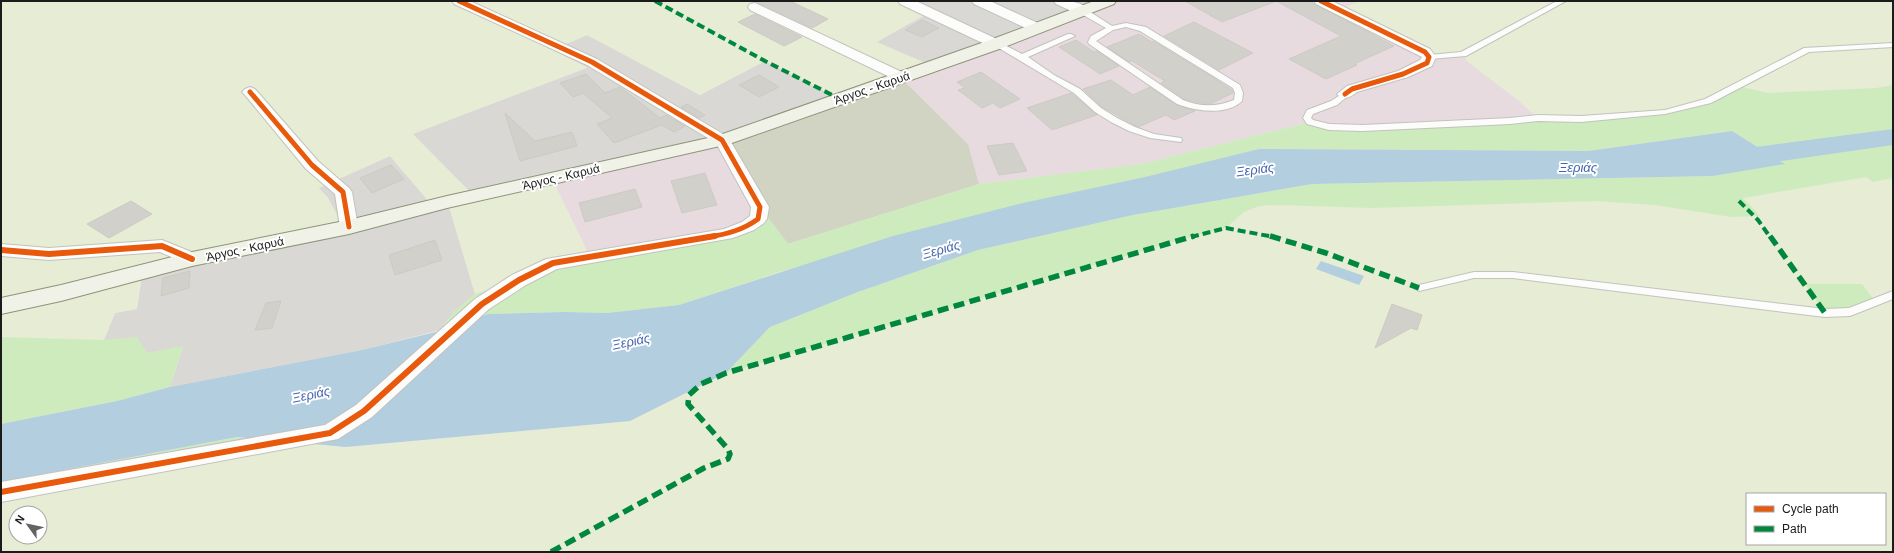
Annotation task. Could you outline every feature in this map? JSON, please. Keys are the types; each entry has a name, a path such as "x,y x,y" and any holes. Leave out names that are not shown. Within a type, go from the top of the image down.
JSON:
{"main road":[{"name":"Άργος - Καρυά","path":"1,306 61,293 192,260 349,227 447,202 722,140 996,44 1081,10 1108,1"}],"street":[{"path":"1,492 330,433 364,411 482,304 520,280 553,264 727,234 748,226 758,219 760,207 722,140 592,62 459,1"},
{"path":"905,1 996,44"},
{"path":"979,1 1036,28"},
{"path":"1061,1 1081,10"},
{"path":"1321,1 1425,52 1429,57 1427,63 1403,74 1352,89 1346,94"},
{"path":"755,7 901,77"},
{"path":"250,92 312,165 343,192 349,227"},
{"path":"1,250 49,254 162,246 192,260"}],"lane":[{"path":"1429,57 1463,54 1562,1"},
{"path":"1081,10 1111,28 1126,25 1143,29 1237,87 1240,93 1238,101 1221,108 1190,106 1180,102 1092,42 1094,38 1111,28"},
{"path":"1022,57 1071,36"},
{"path":"996,44 1022,57 1050,77 1077,91 1098,110 1114,120 1132,129 1152,136 1178,140"},
{"path":"1346,94 1334,103 1310,112 1307,118 1310,122 1329,127 1363,128 1510,121 1538,118 1581,120 1658,113 1708,101 1807,50 1893,45"},
{"path":"1418,288 1474,275 1513,275 1825,312 1850,312 1893,296"}],"shaded area":[{"path":"1,1 905,1 929,12 877,42 930,65 838,98 765,61 700,95 587,35 552,50 587,67 413,134 473,195 431,204 390,156 319,188 328,198 337,215 338,227 1,302"},
{"path":"905,1 1102,1 930,65 876,42 929,13"},
{"path":"1102,1 1360,1 1340,10 1463,54 1468,62 1518,100 1538,118 1363,128 1310,122 1142,164 979,184 968,144 899,76"},
{"path":"1360,1 1539,1 1551,7 1563,1 1893,1 1893,85 1876,88 1768,93 1738,86 1708,101 1665,112 1538,118 1518,100 1468,62 1463,54 1438,57 1340,10"},
{"path":"587,35 700,95 765,61 838,98 724,144 449,207 475,294 454,312 440,330 362,350 170,387 183,347 147,353 104,340 115,313 137,309 143,268 338,227 337,215 328,198 318,188 390,156 431,204 473,195 412,134 587,68 552,50"},
{"path":"902,79 968,144 979,184 788,244 760,207 724,144"},
{"path":"724,144 760,207 748,226 590,257 554,183"},
{"path":"1866,177 1874,182 1893,178 1893,552 1,552 1,492 288,441 346,447 630,421 726,373 1194,236 1226,228 1244,212 1259,206 1279,205 1372,208 1597,201 1655,205 1731,217 1759,216 1742,198"},
{"path":"554,183 590,257 475,294 449,206"},
{"path":"142,274 137,309 115,313 104,340 1,337 1,308"}],"green space":[{"path":"1893,85 1893,178 1873,182 1866,177 1743,198 1760,216 1731,217 1655,205 1597,201 1372,208 1279,205 1259,206 1244,212 1226,228 1194,236 726,373 770,327 858,292 978,250 1133,215 1312,184 1713,176 1784,163 1732,131 1588,151 1259,149 782,271 679,305 607,313 565,312 488,314 440,330 454,312 475,294 519,280 553,263 748,226 760,207 788,244 979,184 1142,164 1310,122 1329,127 1665,112 1697,105 1738,86 1768,93 1876,88"},
{"path":"1805,284 1862,284 1876,302 1850,312 1825,313"},
{"path":"1,337 104,340 137,337 147,353 183,346 170,387 117,401 1,424"},
{"path":"237,437 288,441 1,492 1,482"}],"water":[{"path":"1732,131 1785,164 1713,176 1312,184 1133,215 978,250 858,292 770,327 726,373 630,421 346,447 237,437 1,482 1,424 117,401 170,387 362,350 440,331 488,314 565,312 607,313 679,305 893,236 1023,203 1145,177 1259,149 1588,151"},
{"path":"1321,261 1364,276 1359,285 1316,269"}],"building":[{"path":"749,1 790,1 828,19 812,28 756,2"},
{"path":"1185,1 1274,1 1274,2 1222,22"},
{"path":"1276,1 1309,1 1394,46 1354,64 1357,65 1326,79 1289,59 1341,36"},
{"path":"755,14 802,37 784,46 738,22"},
{"path":"922,20 939,28 922,37 905,30"},
{"path":"1194,22 1253,53 1219,70 1164,36"},
{"path":"1139,34 1209,75 1232,90 1233,93 1210,104 1184,99 1161,83 1165,81 1132,61 1129,62 1107,47"},
{"path":"1076,40 1094,52 1097,51 1119,66 1100,74 1059,47"},
{"path":"981,72 1020,99 1000,108 993,103 982,108 958,90 965,88 957,82"},
{"path":"586,74 605,93 620,87 660,118 666,115 685,126 674,132 662,125 614,143 597,124 612,118 583,93 573,97 560,83"},
{"path":"759,75 779,87 759,97 739,85"},
{"path":"1111,80 1133,95 1150,87 1176,105 1195,111 1174,120 1166,115 1138,127 1102,107 1083,89"},
{"path":"1071,93 1097,115 1052,130 1027,108"},
{"path":"687,104 705,115 699,118 681,107"},
{"path":"505,113 535,141 572,132 577,146 520,161"},
{"path":"1013,143 1027,171 999,175 987,146"},
{"path":"391,165 404,179 372,193 360,178"},
{"path":"705,173 717,205 682,213 671,181"},
{"path":"635,189 642,207 585,222 579,203"},
{"path":"131,201 152,214 109,238 87,224"},
{"path":"435,240 442,260 395,275 389,255"},
{"path":"190,271 189,288 161,296 163,278"},
{"path":"281,301 272,328 255,330 266,303"},
{"path":"1392,304 1422,315 1417,330 1411,328 1375,348"}],"waterway":[{"name":"Ξεριάς","path":"1725,160 1893,137"}],"marked path":[{"path":"655,1 765,61 840,99"},
{"path":"1739,201 1758,220 1825,313"},
{"path":"551,552 704,468 728,459 730,454 728,449 688,404 689,395 701,384 726,373 1194,236 1226,228 1267,235 1326,253 1419,288"}],"cycle path":[{"path":"1,492 330,433 364,411 482,304 519,280 553,263 727,234 748,226 758,219 760,207 722,140 592,62 459,1"},
{"path":"1321,1 1425,52 1429,57 1427,63 1403,74 1352,89 1345,94"},
{"path":"250,92 312,165 343,192 349,227"},
{"path":"1,250 49,254 162,246 192,259"}]}
